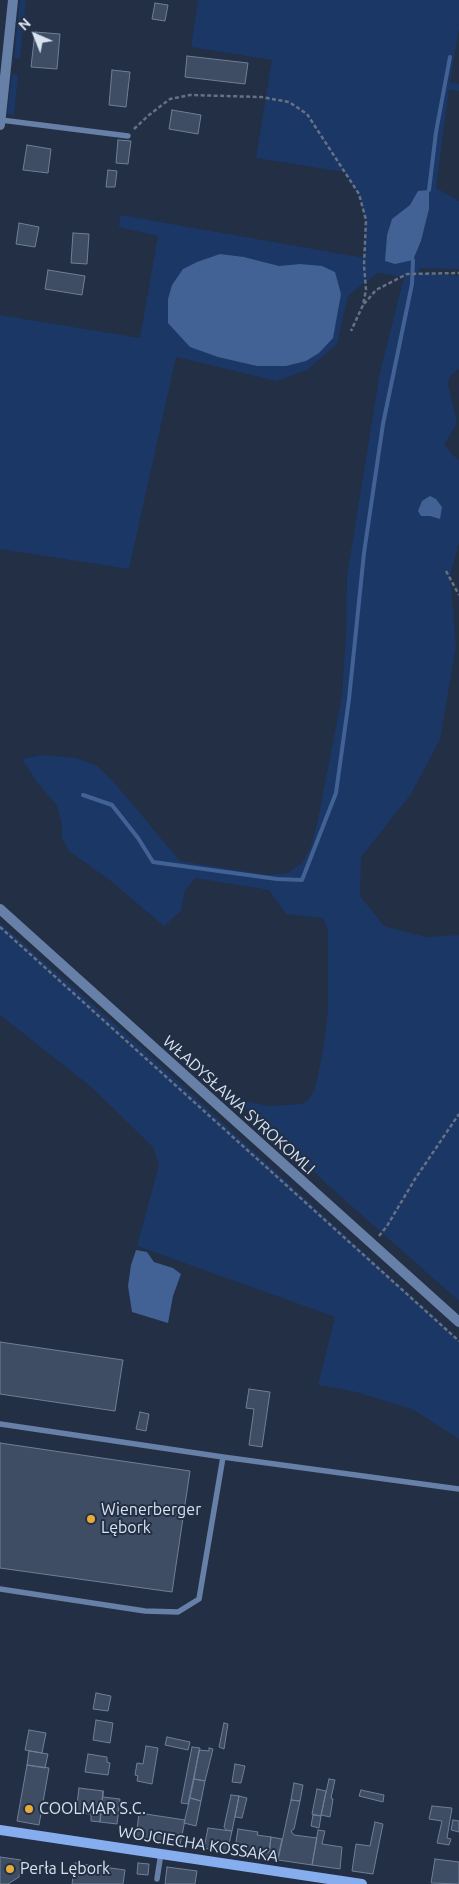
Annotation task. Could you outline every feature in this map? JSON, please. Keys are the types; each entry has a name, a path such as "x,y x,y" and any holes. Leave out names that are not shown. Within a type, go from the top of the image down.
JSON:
{"main road":[{"name":"WOJCIECHA KOSSAKA","path":"0,1830 362,1884"}],"street":[{"path":"0,125 13,0"},
{"name":"WŁADYSŁAWA SYROKOMLI","path":"0,909 459,1322"}],"lane":[{"path":"1,120 128,136"},
{"path":"0,1424 459,1489"},
{"path":"0,1589 145,1611 178,1612 199,1599 223,1457"},
{"path":"157,1879 161,1853"}],"path":[{"path":"128,136 148,115 170,99 190,95 261,97 289,102 307,114 359,194 366,220 364,265 366,290 363,305 351,331"},
{"path":"363,305 376,290 407,274 459,273"},
{"path":"446,571 459,594"},
{"path":"0,927 459,1341"},
{"path":"372,1244 387,1226 415,1178 459,1114"}],"shaded area":[{"path":"20,0 26,0 20,59 14,58"},
{"path":"198,0 459,0 459,29 450,82 459,84 459,91 449,90 436,188 459,201 459,269 420,268 419,273 459,276 459,369 450,376 448,384 457,423 444,445 459,461 459,543 450,576 456,646 440,739 411,794 361,857 360,896 384,926 426,937 459,935 459,1301 330,1187 228,1092 244,1101 269,1106 302,1104 309,1099 315,1089 328,1012 328,931 323,918 286,914 269,890 195,878 185,891 181,911 164,926 111,881 69,851 62,838 62,825 57,806 37,782 22,759 42,755 76,758 97,766 113,781 180,861 268,875 288,873 302,863 311,847 342,696 347,576 380,372 404,277 378,273 361,285 348,296 337,344 307,370 277,381 176,357 129,569 0,549 0,315 140,338 158,236 119,227 120,215 365,258 366,220 359,194 344,172 256,158 272,60 191,47","holes":["410,205 429,209 421,241 413,260 386,261 387,235 392,219","220,254 244,257 279,266 300,264 168,323 168,299 172,285"]},
{"path":"12,74 18,75 14,115 7,114"},
{"path":"429,190 429,209 421,241 413,260 395,264 385,261 387,235 392,219 410,205 418,191"},
{"path":"220,254 244,257 279,266 300,264 322,266 335,272 341,294 333,338 319,353 306,361 286,366 257,366 218,357 190,347 168,323 168,299 172,285 183,269"},
{"path":"430,496 436,499 442,507 440,519 421,516 418,511 422,501"},
{"path":"0,923 123,1031 459,1340 459,1439 412,1409 356,1392 318,1385 335,1317 137,1246 159,1165 153,1147 90,1086 0,1015"},
{"path":"136,1250 147,1252 154,1262 173,1268 181,1274 173,1296 168,1323 132,1312 128,1286 131,1265"}],"building":[{"path":"155,3 168,5 165,21 152,19"},
{"path":"35,32 60,34 57,69 31,67"},
{"path":"187,56 248,63 245,84 185,77"},
{"path":"112,70 130,72 126,107 109,105"},
{"path":"172,110 201,115 198,134 169,129"},
{"path":"118,140 131,141 128,164 116,163"},
{"path":"27,145 51,149 48,173 23,170"},
{"path":"108,170 117,171 115,187 106,187"},
{"path":"19,223 39,227 35,247 16,244"},
{"path":"73,233 89,234 87,264 71,263"},
{"path":"48,270 85,276 82,295 45,289"},
{"path":"0,1342 123,1360 115,1411 0,1394"},
{"path":"249,1389 270,1392 262,1447 249,1445 254,1409 246,1408"},
{"path":"140,1412 149,1414 146,1431 136,1429"},
{"name":"Wienerberger Lębork","path":"0,1443 190,1471 172,1592 0,1568"},
{"path":"96,1693 111,1696 108,1711 93,1709"},
{"path":"96,1720 113,1723 110,1743 93,1740"},
{"path":"224,1723 228,1724 224,1749 219,1747"},
{"path":"29,1730 46,1733 42,1753 25,1750"},
{"path":"167,1737 190,1742 188,1750 165,1745"},
{"path":"146,1746 158,1748 152,1784 137,1781 138,1776 135,1775 137,1763 143,1764"},
{"path":"192,1747 200,1748 188,1804 181,1803"},
{"path":"209,1748 213,1749 205,1781 194,1779 199,1750 209,1751"},
{"path":"29,1751 48,1754 45,1768 27,1765"},
{"path":"88,1754 107,1757 107,1762 110,1763 108,1775 85,1772"},
{"path":"235,1764 245,1766 241,1783 232,1782"},
{"path":"27,1765 49,1768 39,1825 17,1821"},
{"path":"194,1779 205,1781 201,1801 190,1798"},
{"path":"329,1779 335,1780 331,1798 333,1799 330,1817 321,1815"},
{"path":"294,1783 303,1785 300,1801 291,1800"},
{"path":"79,1788 103,1791 100,1822 91,1821 91,1814 76,1813"},
{"path":"317,1789 326,1791 321,1816 312,1814"},
{"path":"361,1790 384,1795 383,1802 359,1796"},
{"path":"103,1791 103,1797 120,1799 117,1824 100,1822"},
{"path":"231,1795 239,1796 232,1831 226,1830 224,1827"},
{"path":"239,1796 247,1798 242,1818 235,1817"},
{"path":"190,1798 201,1801 196,1826 184,1823"},
{"path":"291,1800 300,1801 294,1829 291,1831 294,1835 317,1838 312,1865 278,1860"},
{"path":"432,1806 452,1808 447,1838 451,1839 449,1845 437,1843 442,1821 429,1819"},
{"path":"139,1813 185,1820 180,1845 136,1838"},
{"path":"313,1815 321,1816 319,1828 311,1826"},
{"path":"453,1820 459,1821 459,1832 451,1830"},
{"path":"375,1822 383,1824 373,1874 352,1871 356,1844 370,1846"},
{"path":"208,1828 232,1831 227,1853 204,1848"},
{"path":"238,1829 258,1832 257,1835 271,1837 268,1858 237,1854 238,1848 235,1848"},
{"path":"318,1830 325,1831 322,1844 342,1847 340,1869 312,1865"},
{"path":"271,1837 282,1839 278,1857 269,1856"},
{"name":"Perła Lębork","path":"0,1857 21,1860 19,1877 8,1884 0,1884"},
{"path":"435,1859 459,1862 459,1884 431,1883"},
{"path":"75,1863 125,1870 123,1884 72,1884"},
{"path":"138,1863 149,1864 148,1875 137,1874"},
{"path":"167,1867 197,1871 195,1884 165,1884"}],"waterway":[{"path":"429,190 436,132 450,57"},
{"path":"83,795 112,805 138,838 153,862 277,879 302,880 336,793 349,699 364,553 383,424 412,284 413,260"}],"place":[{"name":"Wienerberger Lębork","path":"91,1519"},
{"name":"COOLMAR S.C.","path":"29,1809"},
{"name":"Perła Lębork","path":"10,1869"}]}
